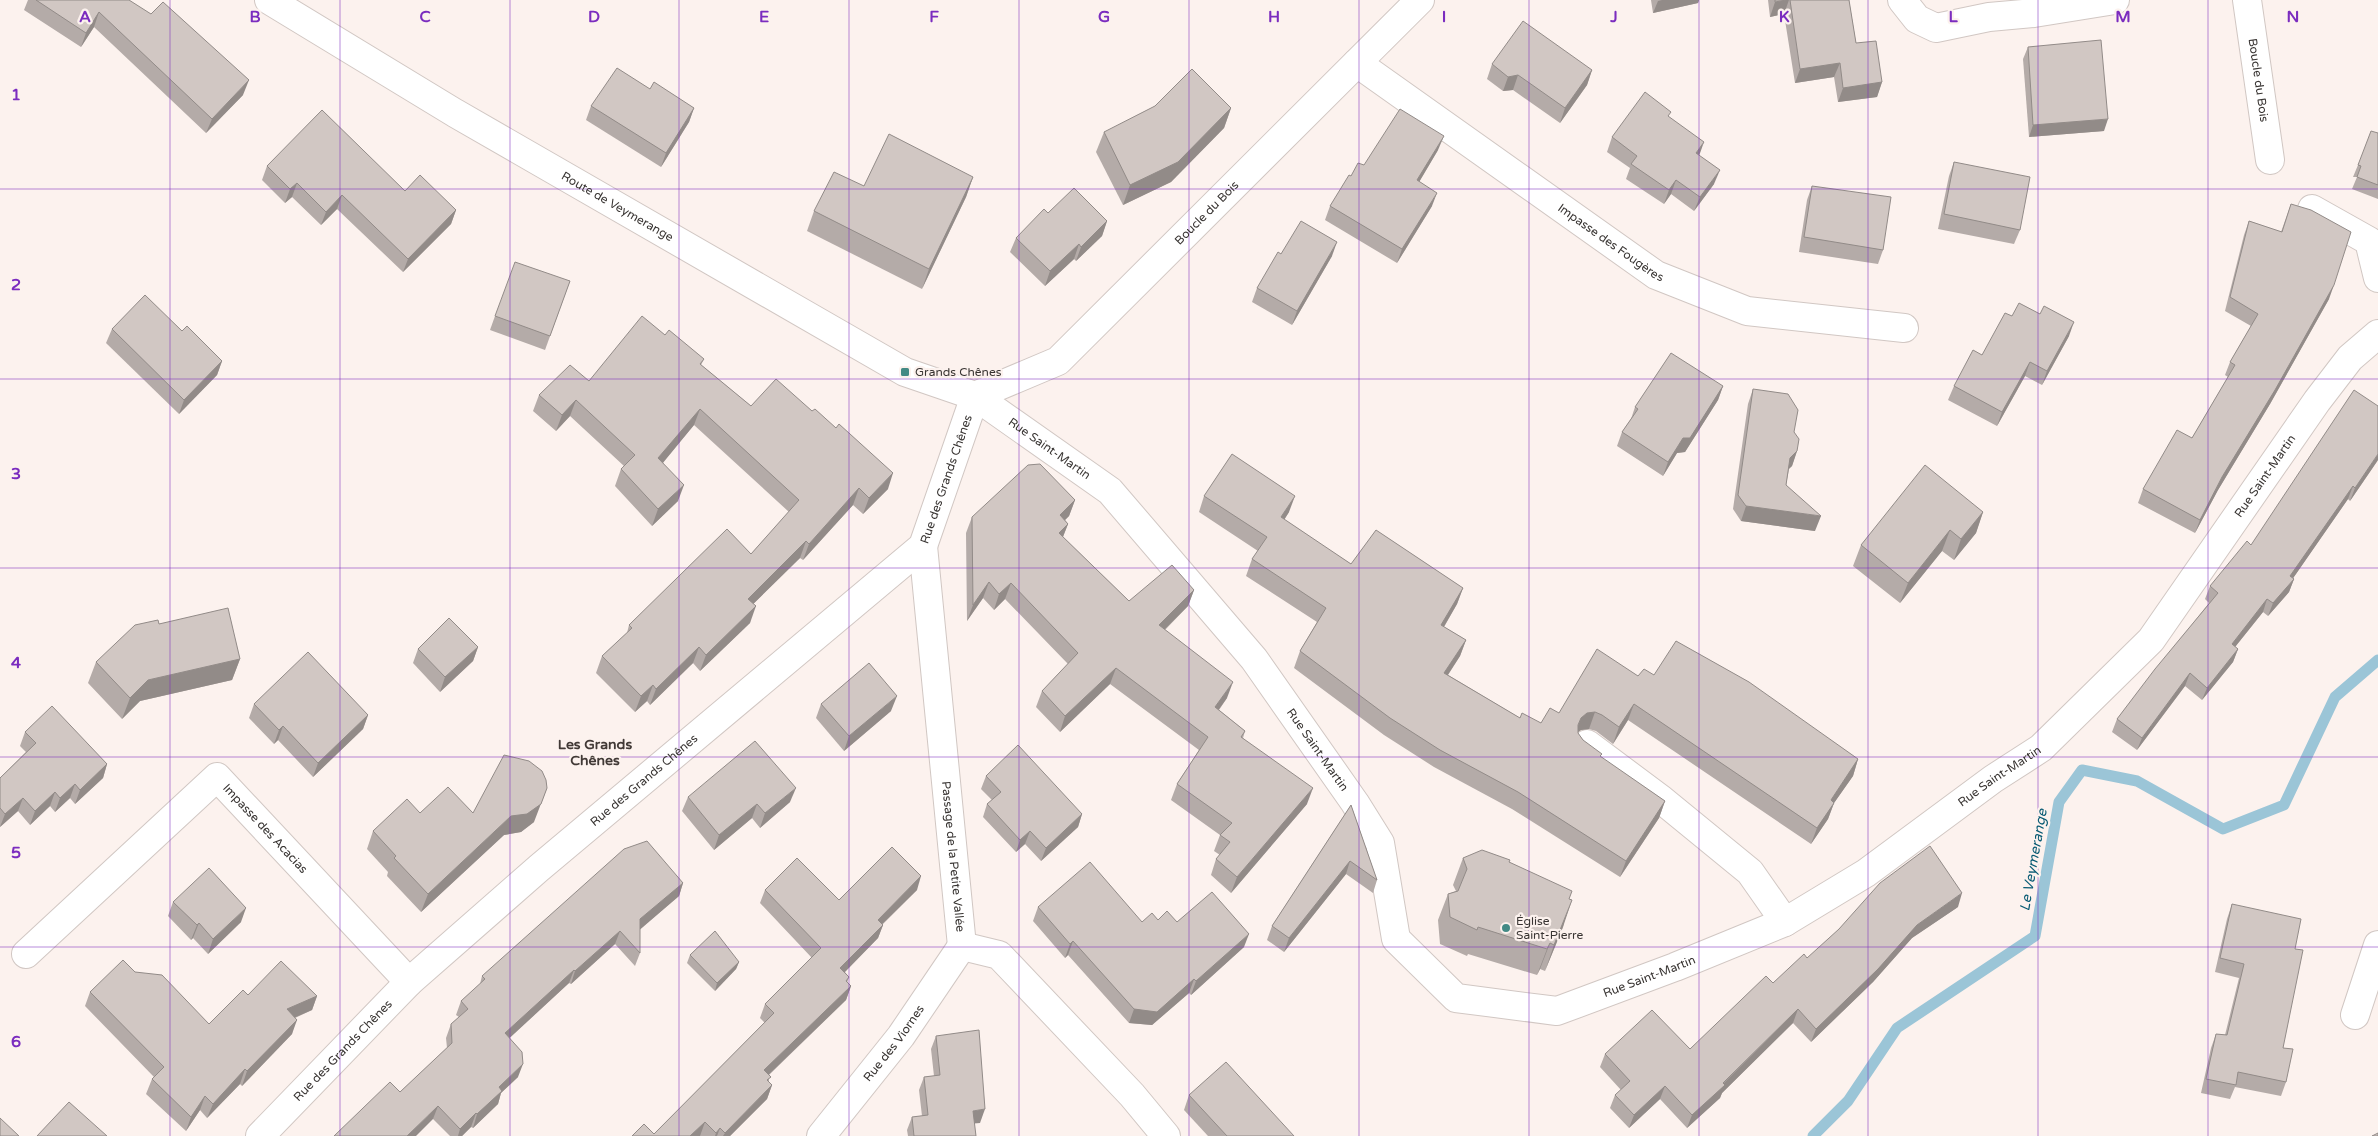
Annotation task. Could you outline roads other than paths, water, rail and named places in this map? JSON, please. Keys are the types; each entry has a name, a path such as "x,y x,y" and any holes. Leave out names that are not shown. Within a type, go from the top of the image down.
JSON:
{"street":[{"name":"Route de Veymerange","path":"269,0 454,113 904,372 975,396"},
{"name":"Boucle du Bois","path":"975,396 1058,361 1420,0"},
{"path":"1902,0 1917,19 1936,28 1989,17 2034,13 2115,0"},
{"name":"Boucle du Bois","path":"2247,0 2270,160"},
{"name":"Impasse des Fougères","path":"1357,63 1656,276 1747,311 1904,328"},
{"path":"2312,209 2369,241 2378,278"},
{"name":"Rue Saint-Martin","path":"975,396 1110,490 1254,659 1380,844 1396,939 1456,998 1557,1011 1675,967 1785,922 1866,873 1993,778 2041,748 2151,640 2328,387 2350,358 2378,334"},
{"name":"Rue des Grands Chênes","path":"260,1136 409,982 547,861 923,546 975,396"},
{"name":"Passage de la Petite Vallée","path":"923,546 962,946 999,956 1132,1095 1166,1136"},
{"path":"1587,744 1662,800 1750,872 1785,922"},
{"name":"Impasse des Acacias","path":"26,954 217,777 409,982"},
{"path":"2354,1015 2378,944"},
{"name":"Rue des Viornes","path":"821,1136 901,1036 962,946"}],"waterway":[{"name":"Le Veymerange","path":"1813,1136 1848,1101 1897,1028 2035,936 2059,802 2082,770 2137,781 2223,829 2284,805 2335,697 2378,660"}],"place":[{"name":"Grands Chênes","path":"905,372"},
{"name":"Église Saint-Pierre","path":"1506,928"}],"district":[{"name":"Les Grands Chênes","path":"595,752"}]}
